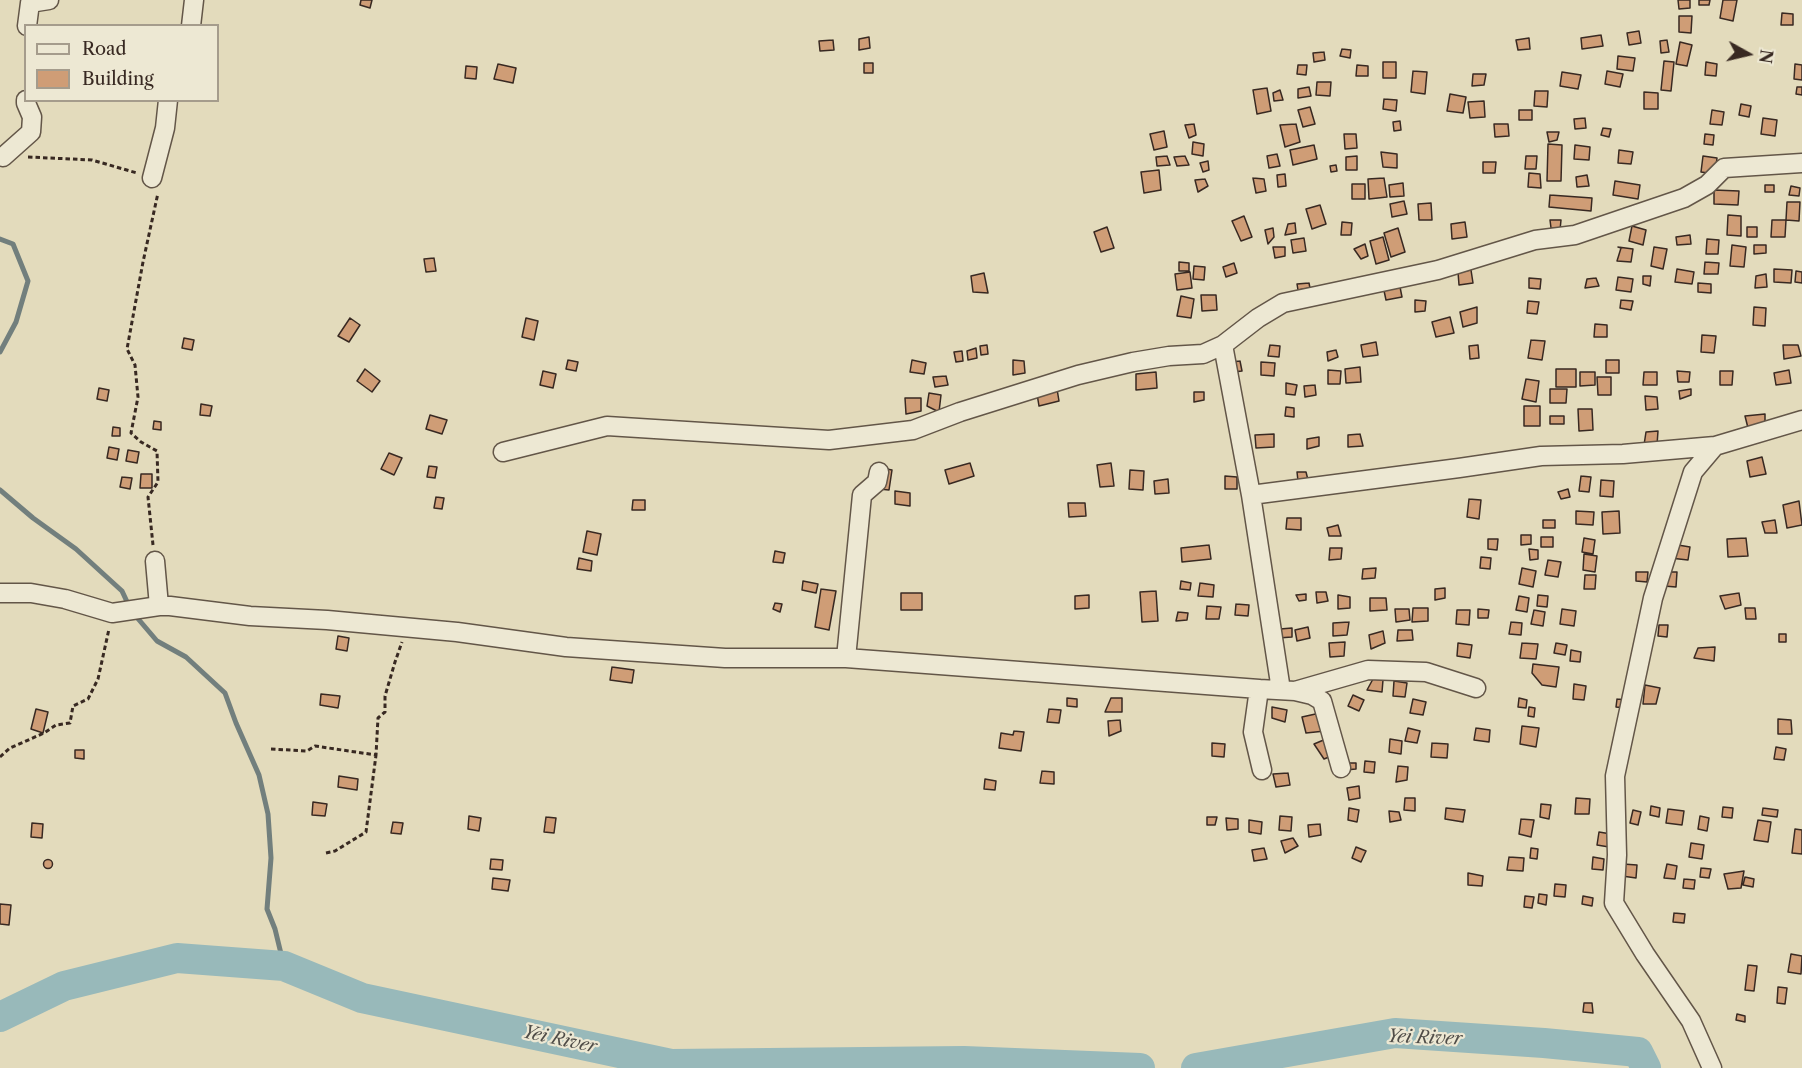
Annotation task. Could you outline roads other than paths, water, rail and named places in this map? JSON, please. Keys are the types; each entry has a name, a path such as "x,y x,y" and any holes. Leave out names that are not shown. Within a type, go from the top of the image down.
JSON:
{"street":[{"path":"27,24 30,3 49,0"},
{"path":"191,24 194,0"},
{"path":"3,157 31,132 32,117 26,102"},
{"path":"152,178 165,128 168,102"},
{"path":"503,452 608,426 829,440 913,430 960,412 1078,375 1133,362 1169,356 1203,354 1223,345 1258,318 1283,303 1438,270 1535,240 1575,235 1684,198 1707,184 1724,168 1802,163"},
{"path":"1223,345 1288,690"},
{"path":"1251,495 1541,456 1623,454 1706,446 1802,420"},
{"path":"1706,446 1693,472 1653,598 1615,776 1617,855 1614,903 1645,954 1691,1020 1712,1068"},
{"path":"846,658 862,495 877,482 879,472"},
{"path":"155,561 159,606"},
{"path":"0,593 31,593 65,599 112,613 159,606 250,616 408,627 566,647 725,658 846,658 1288,690 1312,695 1322,701 1341,768"},
{"path":"1288,690 1368,670 1426,672 1476,688"},
{"path":"1259,689 1253,732 1262,770"}],"waterway":[{"path":"0,239 13,244 28,281 16,322 0,352"},
{"path":"0,490 33,518 76,549 122,591 129,606"},
{"path":"134,614 157,641 186,657 225,693 259,775 268,814 271,858 267,909 275,929 284,966"},
{"name":"Yei River","path":"0,1017 64,986 177,958 284,966 362,998 671,1064 964,1061 1140,1068"},
{"name":"Yei River","path":"1196,1068 1395,1033 1638,1052 1646,1068"}]}
